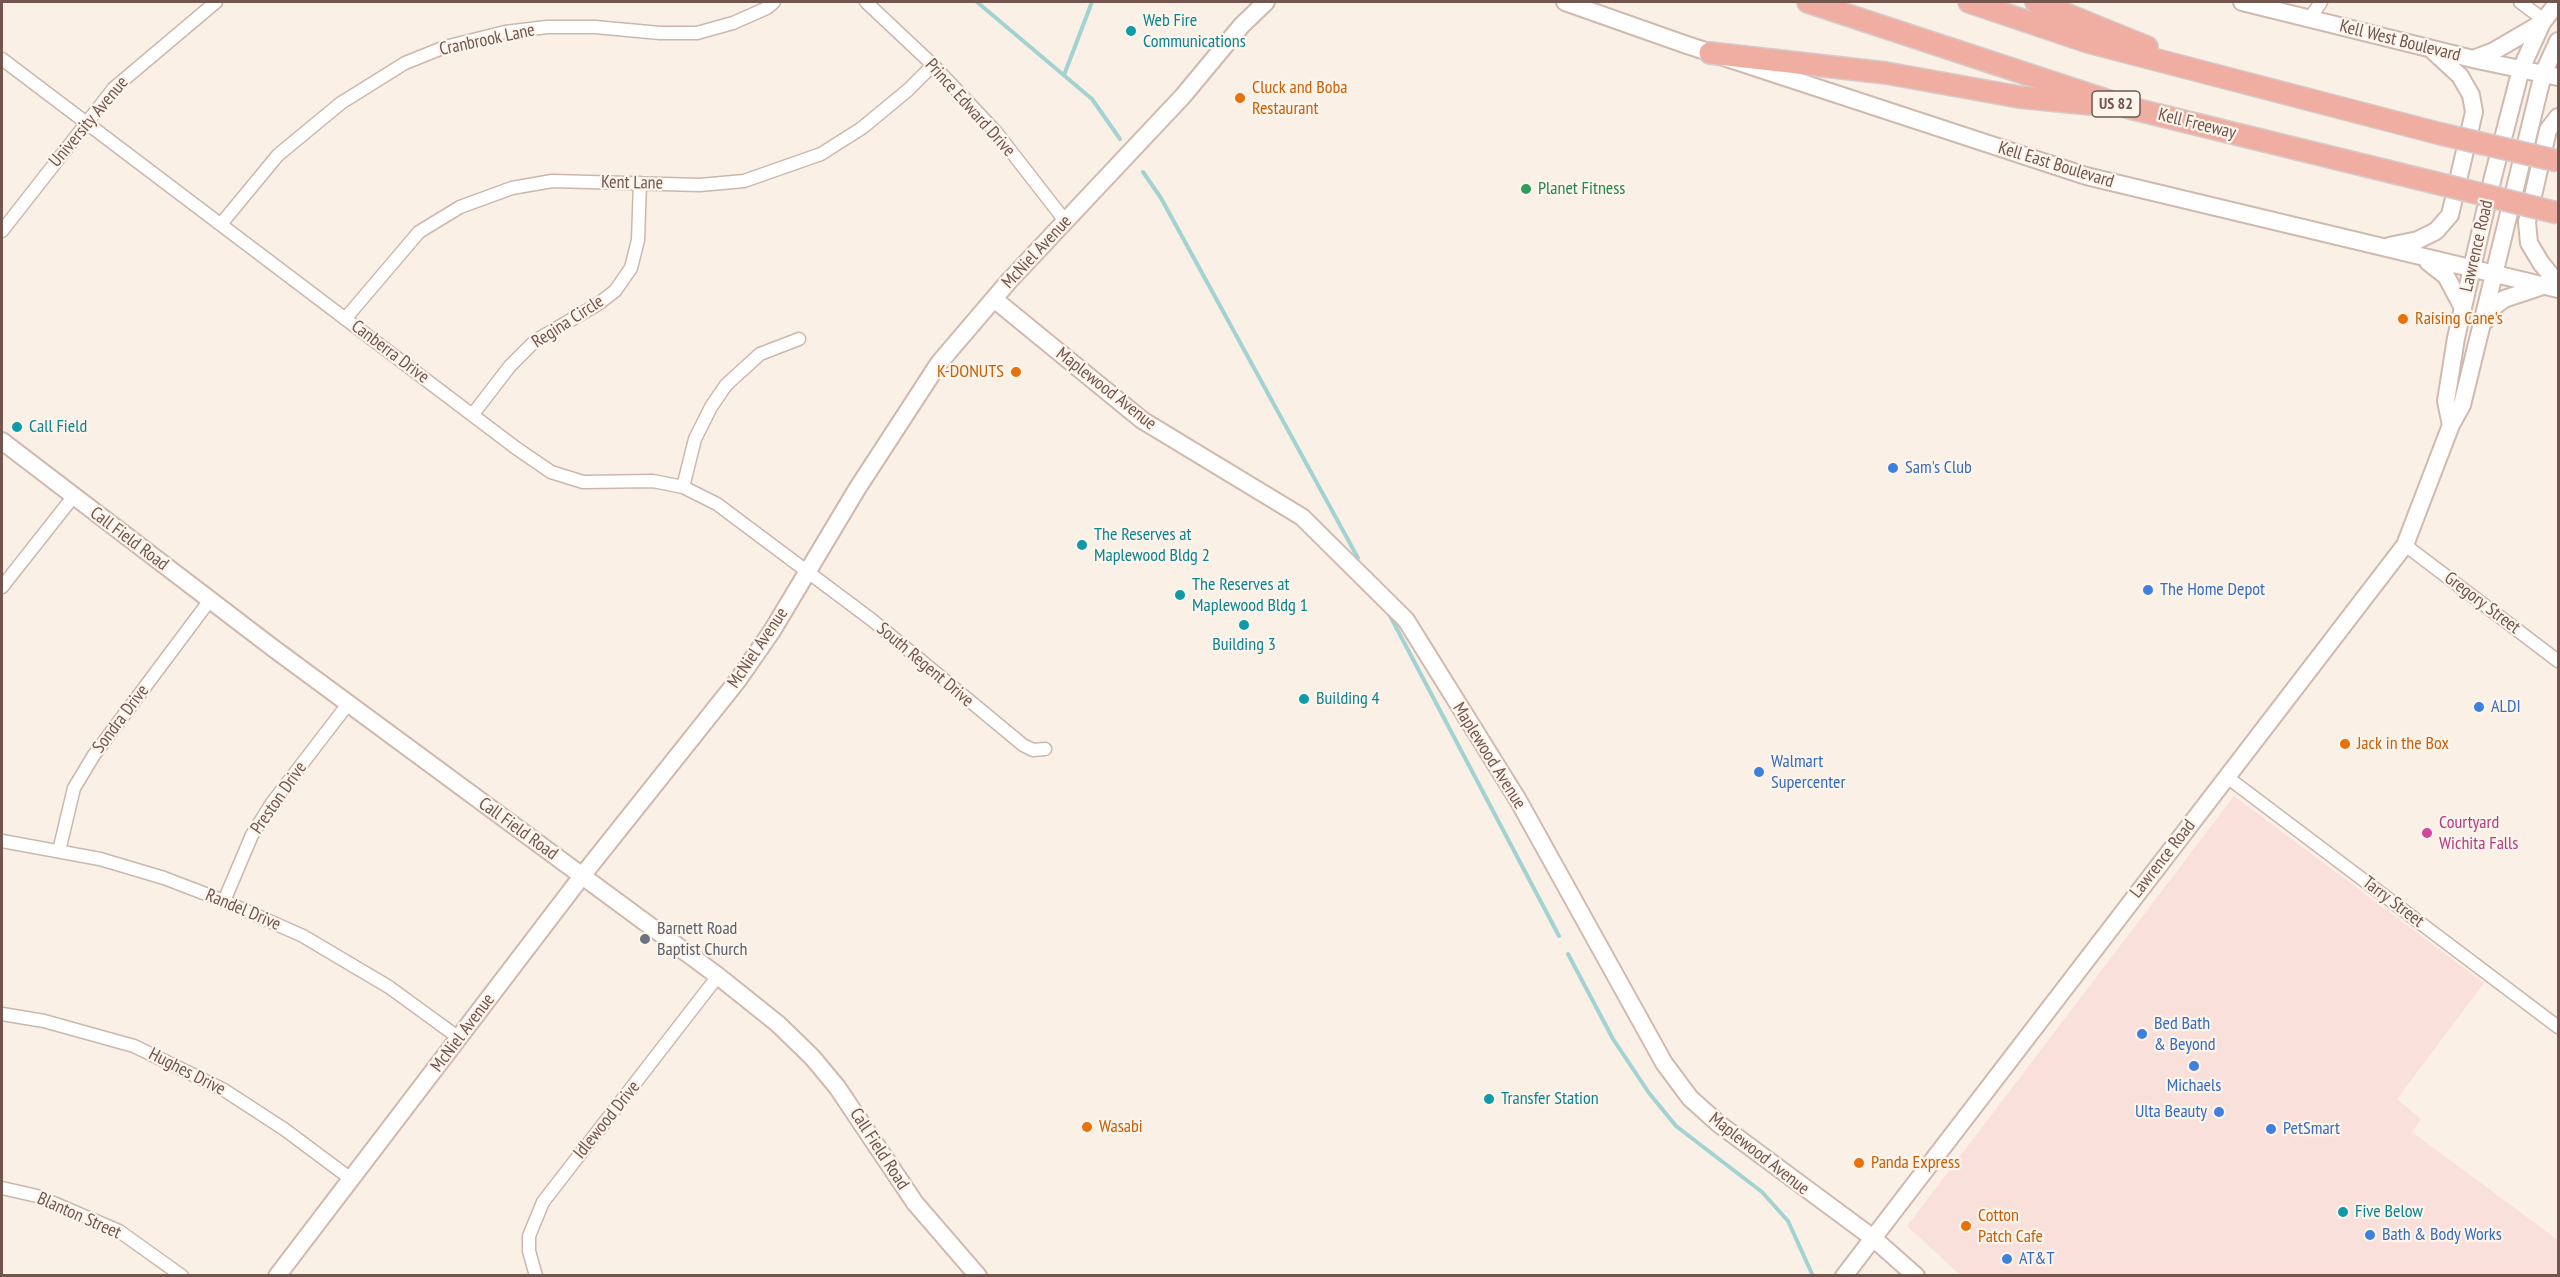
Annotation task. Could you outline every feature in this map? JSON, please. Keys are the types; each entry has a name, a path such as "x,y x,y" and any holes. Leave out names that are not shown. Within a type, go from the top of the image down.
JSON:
{"highway":[{"name":"Kell Freeway","path":"1808,2 2130,108 2559,213"},
{"path":"1969,2 2088,42 2440,134 2559,161"},
{"path":"2036,2 2100,26 2200,71"},
{"path":"1710,53 1886,73 2019,97 2130,108"}],"street":[{"name":"University Avenue","path":"2,231 114,88 192,19 216,2"},
{"name":"Cranbrook Lane","path":"221,224 278,155 341,103 405,63 445,46 505,32 547,27 595,27 660,33 697,33 733,23 774,2"},
{"name":"Prince Edward Drive","path":"866,2 933,65 996,132 1066,222"},
{"name":"McNiel Avenue","path":"1242,25 1255,2"},
{"name":"McNiel Avenue","path":"277,1275 582,876 738,680 808,573 922,386 994,299 1183,96 1242,25 1266,2"},
{"name":"Kell East Boulevard","path":"1565,2 1710,53 2086,176 2472,269 2554,286"},
{"name":"Kell West Boulevard","path":"2242,2 2473,59 2551,75"},
{"path":"2310,18 2321,2"},
{"path":"2520,2 2543,22"},
{"path":"2473,59 2494,51 2543,22 2559,2"},
{"name":"Lawrence Road","path":"2451,425 2446,401 2463,308 2521,69 2543,22"},
{"name":"Lawrence Road","path":"1844,1275 2405,545 2451,425 2462,405 2494,274 2559,41"},
{"path":"2385,247 2418,240 2436,231 2450,215 2474,112 2471,95 2460,76 2431,48"},
{"name":"Canberra Drive","path":"2,59 516,448 562,476 583,482 643,481 683,487 717,504 808,573"},
{"name":"Kent Lane","path":"345,319 419,232 460,207 512,188 552,181 700,185 744,181 811,158 862,128 908,90 933,65"},
{"path":"2481,329 2492,308 2504,299 2535,287 2554,286 2529,243 2527,222 2548,130 2559,117"},
{"name":"Regina Circle","path":"473,414 510,366 535,341 598,304 615,291 631,268 638,240 640,183"},
{"path":"2423,257 2446,276 2463,308"},
{"name":"Maplewood Avenue","path":"994,299 1142,420 1302,517 1406,620 1518,800 1664,1064 1690,1098 1719,1124 1873,1238 1916,1275"},
{"path":"683,487 695,439 711,407 726,386 760,354 799,339"},
{"name":"Call Field Road","path":"2,441 348,704 718,976 778,1024 812,1057 837,1087 915,1203 978,1275"},
{"path":"2,587 73,497"},
{"name":"Gregory Street","path":"2405,545 2559,661"},
{"name":"South Regent Drive","path":"808,573 880,627 1023,745 1033,750 1045,749"},
{"name":"Sondra Drive","path":"59,851 74,788 94,754 210,600"},
{"name":"Preston Drive","path":"224,901 252,835 272,803 348,704"},
{"name":"Tarry Street","path":"2227,777 2559,1027"},
{"name":"Randel Drive","path":"2,841 100,859 164,878 224,901 303,936 389,987 459,1038"},
{"name":"Idlewood Drive","path":"536,1275 529,1251 529,1236 543,1202 718,976"},
{"name":"Hughes Drive","path":"2,1014 44,1021 134,1046 224,1090 284,1129 351,1179"},
{"name":"Blanton Street","path":"2,1188 37,1196 119,1231 182,1275"}],"shaded area":[{"path":"2234,796 2484,983 2397,1099 2421,1119 2412,1132 2558,1240 2558,1275 1960,1275 1907,1226"}],"waterway":[{"path":"977,2 1092,99 1120,139"},
{"path":"1064,75 1092,2"},
{"path":"1143,172 1161,198 1358,558"},
{"path":"1388,612 1559,936"},
{"path":"1568,954 1613,1039 1649,1093 1676,1126 1762,1192 1788,1221 1813,1276"}],"place":[{"name":"Web Fire Communications","path":"1131,31"},
{"name":"Cluck and Boba Restaurant","path":"1240,98"},
{"name":"Planet Fitness","path":"1526,189"},
{"name":"Raising Cane's","path":"2403,319"},
{"name":"K-DONUTS","path":"1016,372"},
{"name":"Call Field","path":"17,427"},
{"name":"Sam's Club","path":"1893,468"},
{"name":"The Reserves at Maplewood Bldg 2","path":"1082,545"},
{"name":"The Home Depot","path":"2148,590"},
{"name":"The Reserves at Maplewood Bldg 1","path":"1180,595"},
{"name":"Building 3","path":"1244,625"},
{"name":"Building 4","path":"1304,699"},
{"name":"ALDI","path":"2479,707"},
{"name":"Jack in the Box","path":"2345,744"},
{"name":"Walmart Supercenter","path":"1759,772"},
{"name":"Courtyard Wichita Falls","path":"2427,833"},
{"name":"Barnett Road Baptist Church","path":"645,939"},
{"name":"Bed Bath & Beyond","path":"2142,1034"},
{"name":"Michaels","path":"2194,1066"},
{"name":"Transfer Station","path":"1489,1099"},
{"name":"Ulta Beauty","path":"2219,1112"},
{"name":"Wasabi","path":"1087,1127"},
{"name":"PetSmart","path":"2271,1129"},
{"name":"Panda Express","path":"1859,1163"},
{"name":"Five Below","path":"2343,1212"},
{"name":"Cotton Patch Cafe","path":"1966,1226"},
{"name":"Bath & Body Works","path":"2370,1235"},
{"name":"AT&T","path":"2007,1259"}]}
